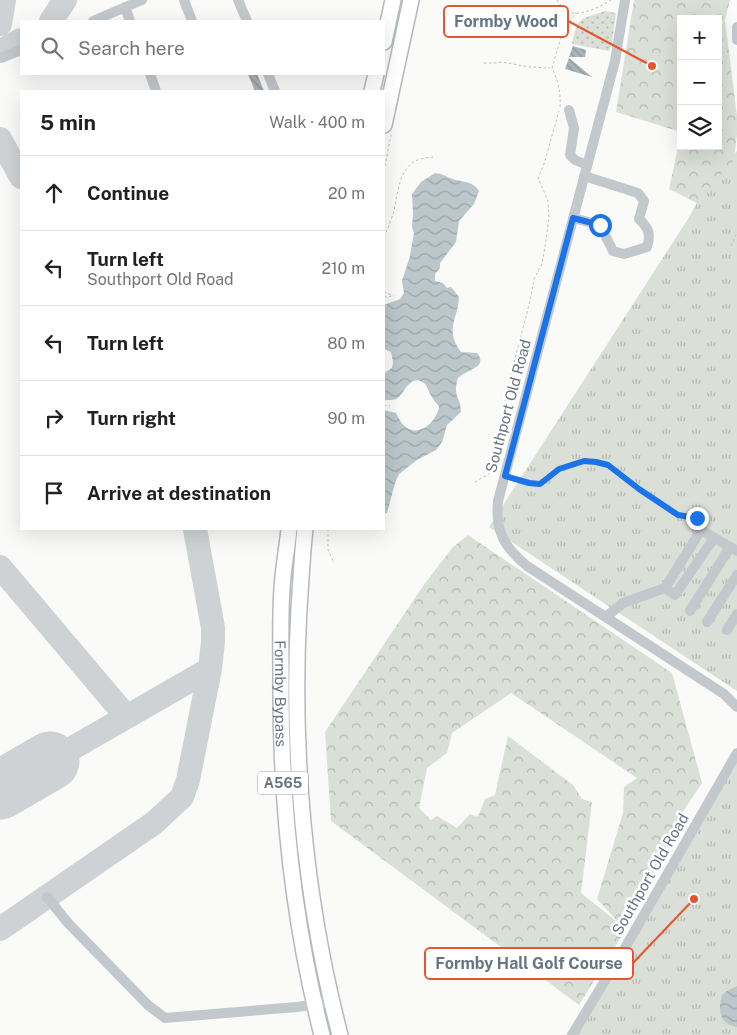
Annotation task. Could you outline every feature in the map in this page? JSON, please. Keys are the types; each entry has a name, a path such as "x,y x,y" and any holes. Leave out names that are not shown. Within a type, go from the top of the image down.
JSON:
{"highway":[{"path":"385,37 393,0"},
{"path":"385,120 411,0"},
{"path":"372,90 376,75"},
{"name":"Formby Bypass","path":"289,530 282,588 280,733 283,793 293,886 314,1004 322,1035"},
{"name":"Formby Bypass","path":"305,530 296,668 300,799 318,934 331,1002 340,1035"}],"street":[{"path":"94,20 142,0"},
{"path":"184,0 192,20"},
{"path":"238,0 247,20"},
{"name":"Southport Old Road","path":"625,0 614,61 498,501 497,519 505,543 527,566 607,616 724,694 737,707"},
{"path":"125,7 130,20"},
{"path":"737,27 737,40"},
{"path":"0,58 20,50"},
{"path":"150,75 156,90"},
{"path":"268,75 275,90"},
{"path":"569,110 574,128 570,155 575,160 587,165"},
{"path":"573,218 600,225 613,251 624,254 647,247 649,239 648,227 639,219 644,201 638,193 584,176"},
{"path":"607,616 623,603 664,588 701,530 734,549 690,611"},
{"path":"707,622 737,575"},
{"path":"727,630 737,614"},
{"name":"Southport Old Road","path":"572,1035 626,946 737,752"},
{"path":"47,897 68,924 148,1005 165,1018 331,1002"}],"path":[{"path":"556,0 562,8 572,13 603,6 611,0"},
{"path":"514,418 505,402 505,397 534,279 542,264 549,216 548,201 538,178 560,109 557,79 552,68 562,34 576,12"},
{"path":"484,63 494,64 502,62 530,67 552,68"},
{"path":"385,234 408,167 415,161 433,157"},
{"path":"731,246 737,232"},
{"path":"385,292 394,296 385,297"},
{"path":"385,405 390,406"},
{"path":"475,482 481,480 493,469 502,452"},
{"path":"493,469 505,476 540,484 559,469 584,461 596,462 608,465 639,489 678,515 697,518"},
{"path":"328,530 328,550 334,563"}],"green space":[{"path":"634,0 730,0 725,20 737,116 734,160 697,203 669,189 677,150 722,150 722,15 677,15 677,131 616,112"},
{"path":"605,11 616,13 612,43 609,51 572,44 576,28 581,20"},
{"path":"737,151 737,691 489,527 688,219 712,176"},
{"path":"468,535 672,673 702,783 684,810 626,929 579,1005 331,821 325,732 423,586 452,548","holes":["511,693 637,778 624,787 623,813 597,899 621,925 581,893 592,802 582,799 573,785 508,736 495,795 485,799 478,817 470,814 457,828 437,816 431,820 419,808 427,768 447,753 452,733"]},
{"path":"737,763 737,1035 566,1035"}],"water":[{"path":"435,173 469,183 479,191 474,204 459,221 456,242 440,263 440,268 435,274 435,281 443,283 447,288 451,287 459,297 453,324 453,337 461,352 477,353 480,362 475,368 458,378 456,393 461,412 447,425 442,442 436,450 417,460 399,474 387,513 385,513 385,410 396,413 404,426 411,430 417,430 422,429 431,422 439,407 424,383 416,380 409,384 397,398 385,400 385,372 392,368 393,362 391,352 385,349 385,305 400,299 404,293 402,281 410,256 414,233 412,227 412,194 421,182"},
{"path":"737,986 737,1027 723,1020 720,1005 723,994"}],"building":[{"path":"573,46 586,50 585,57 569,57"},
{"path":"569,58 592,77 565,69"},
{"path":"248,75 257,75 264,90 255,90"}],"taxiway":[{"path":"0,24 4,0"},
{"path":"52,20 65,0"},
{"path":"0,51 20,41"},
{"path":"0,139 20,175"},
{"path":"0,929 154,823 182,797 188,780 210,669 213,642 213,628 195,530"},
{"path":"0,567 126,716"},
{"path":"50,761 210,669"}],"runway":[{"path":"0,790 50,761"}],"place":[{"name":"Formby Wood","path":"652,66"},
{"name":"Formby Hall Golf Course","path":"694,899"}],"route":[{"path":"600,225 573,218 505,476 540,484 559,469 584,461 596,462 608,465 639,489 678,515 697,518"}]}
